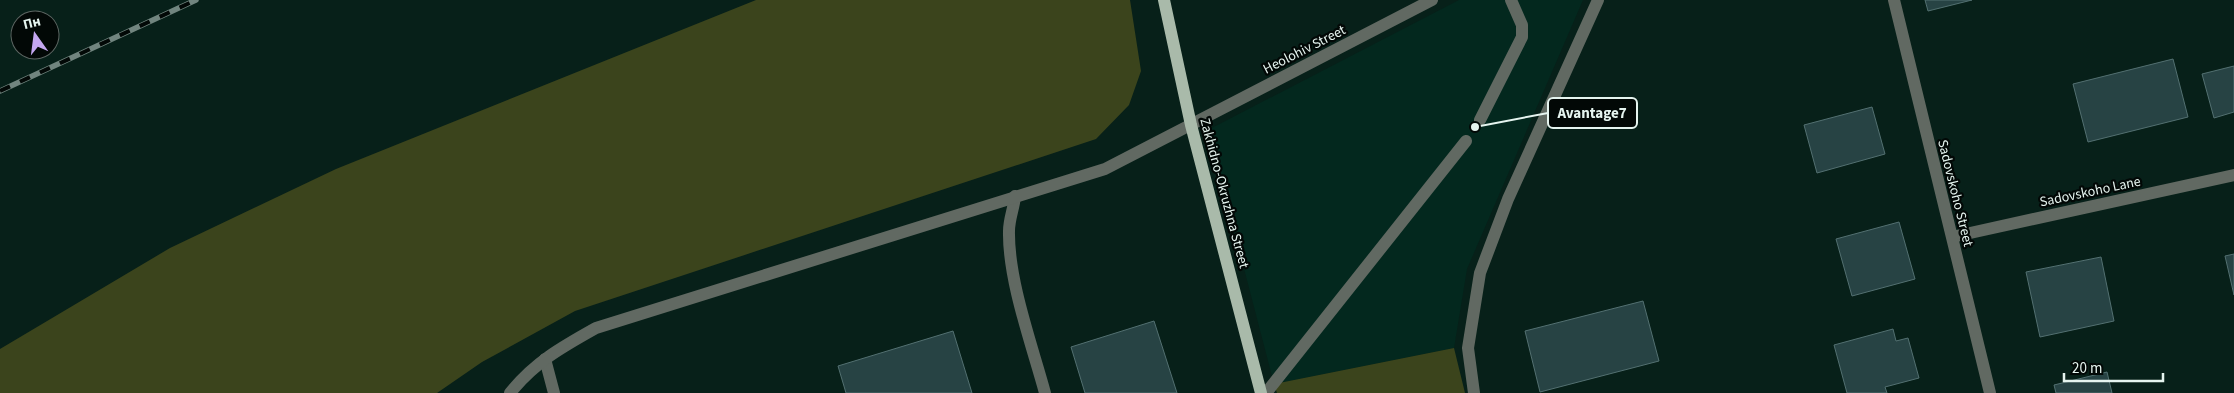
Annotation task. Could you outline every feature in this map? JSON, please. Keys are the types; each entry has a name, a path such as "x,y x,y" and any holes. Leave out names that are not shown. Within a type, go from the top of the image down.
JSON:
{"main road":[{"name":"Zakhidno-Okruzhna Street","path":"1164,0 1191,125 1261,393"}],"street":[{"name":"Heolohiv Street","path":"510,393 522,378 545,358 596,328 1104,169 1432,0"},
{"path":"1480,120 1522,37 1522,25 1511,0"},
{"path":"1474,393 1468,348 1480,273 1508,199 1598,0"},
{"name":"Sadovskoho Street","path":"1894,0 1990,393"},
{"path":"1266,393 1466,141"},
{"name":"Sadovskoho Lane","path":"1952,237 2234,175"},
{"path":"1014,196 1008,229 1012,262 1018,296 1045,393"},
{"path":"545,358 554,393"}],"shaded area":[{"path":"756,0 1130,0 1141,71 1129,105 1096,139 575,311 482,362 437,393 0,393 0,349 170,248 336,169"},
{"path":"1459,0 1583,0 1467,269 1454,348 1274,384 1208,130"},
{"path":"1454,348 1465,393 1277,393 1274,384"}],"building":[{"path":"1925,0 1972,0 1928,11"},
{"path":"2173,59 2188,117 2088,142 2073,84"},
{"path":"2234,66 2234,112 2214,118 2202,74"},
{"path":"1872,107 1885,154 1817,173 1804,125"},
{"path":"1899,222 1915,279 1852,296 1836,239"},
{"path":"2234,254 2234,295 2225,256"},
{"path":"2101,257 2114,321 2040,337 2026,272"},
{"path":"1643,301 1659,361 1540,392 1525,331"},
{"path":"1154,321 1177,393 1085,393 1071,347"},
{"path":"1893,329 1896,341 1908,338 1919,378 1885,387 1887,393 1847,393 1834,345"},
{"path":"953,331 972,393 846,393 838,366"},
{"path":"2107,372 2112,393 2056,393 2054,385"}],"railway":[{"path":"0,91 196,0"}],"place":[{"name":"Avantage7","path":"1475,127"}]}
